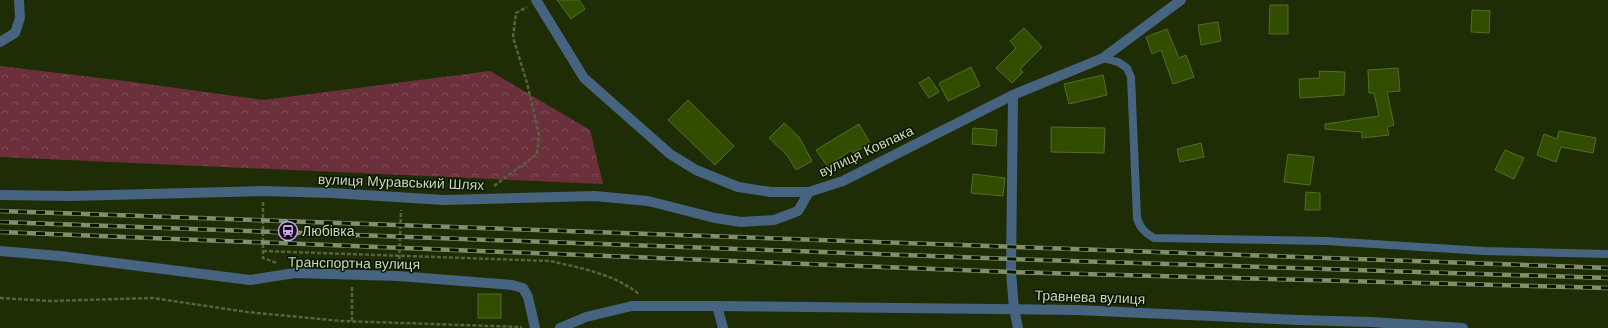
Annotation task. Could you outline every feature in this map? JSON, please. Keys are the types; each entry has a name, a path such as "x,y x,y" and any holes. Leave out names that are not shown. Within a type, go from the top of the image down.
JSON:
{"street":[{"path":"0,42 15,34 20,18 19,0"},
{"name":"вулиця Ковпака","path":"537,1 584,78 670,154 696,170 738,187 771,192 809,192 843,181 1013,95 1103,58 1181,0"},
{"path":"1013,95 1011,272 1014,309 1018,328"},
{"name":"вулиця Муравський Шлях","path":"0,194 71,196 263,191 332,193 444,200 595,196 648,201 715,218 741,222 774,220 798,211 809,192"},
{"name":"Транспортна вулиця","path":"0,251 60,256 250,280 295,273 398,276 512,285 523,288 528,297 534,328"},
{"name":"Травнева вулиця","path":"560,328 586,317 632,306 1076,310 1298,324 1371,322 1463,328"},
{"path":"717,306 723,328"}],"lane":[{"path":"1103,58 1118,62 1127,68 1130,76 1137,218 1140,227 1146,234 1154,238 1326,241 1484,251 1608,254"}],"path":[{"path":"477,199 536,154 539,135 527,83 513,37 516,13 537,1"},
{"path":"263,191 263,251 399,257 550,261 590,270 627,284 656,306"},
{"path":"398,276 401,197"},
{"path":"352,275 352,321"},
{"path":"0,298 51,301 153,298 247,312 352,321 534,328"}],"green space":[{"path":"0,66 263,100 490,71 590,130 603,184 0,157"}],"building":[{"path":"557,0 579,0 585,9 571,19"},
{"path":"1270,5 1288,5 1288,34 1269,34"},
{"path":"1472,10 1490,11 1489,33 1471,32"},
{"path":"1218,22 1221,41 1201,45 1198,25"},
{"path":"1024,28 1042,47 1020,69 1023,72 1012,83 996,68 1016,48 1010,41"},
{"path":"1167,29 1179,58 1186,55 1194,77 1173,84 1161,50 1152,54 1146,37"},
{"path":"971,67 980,86 948,101 939,83"},
{"path":"1398,68 1400,91 1387,92 1394,125 1387,127 1389,135 1362,138 1362,132 1325,129 1325,124 1379,116 1374,93 1369,93 1368,70"},
{"path":"1319,71 1345,72 1344,95 1300,98 1299,79 1320,78"},
{"path":"1103,75 1107,95 1069,104 1064,84"},
{"path":"929,77 939,92 929,98 919,83"},
{"path":"688,100 734,146 715,165 668,120"},
{"path":"784,123 799,137 812,161 796,170 787,155 769,138"},
{"path":"859,124 870,143 853,153 851,150 828,167 816,150"},
{"path":"1051,127 1105,128 1104,153 1051,152"},
{"path":"973,128 997,130 996,146 972,144"},
{"path":"1559,131 1596,138 1593,153 1561,147 1556,162 1537,155 1544,134 1557,139"},
{"path":"1201,143 1204,157 1180,162 1177,149"},
{"path":"1505,150 1524,158 1514,179 1495,170"},
{"path":"1288,154 1314,157 1310,185 1284,182"},
{"path":"973,174 1005,178 1003,196 971,193"},
{"path":"1306,192 1320,193 1320,210 1305,210"},
{"path":"478,294 501,294 501,318 478,318"}],"railway":[{"path":"0,211 1608,268"},
{"path":"0,222 1012,259 1608,278"},
{"path":"0,232 1011,272 1608,288"}],"place":[{"name":"Любівка","path":"288,231"}]}
